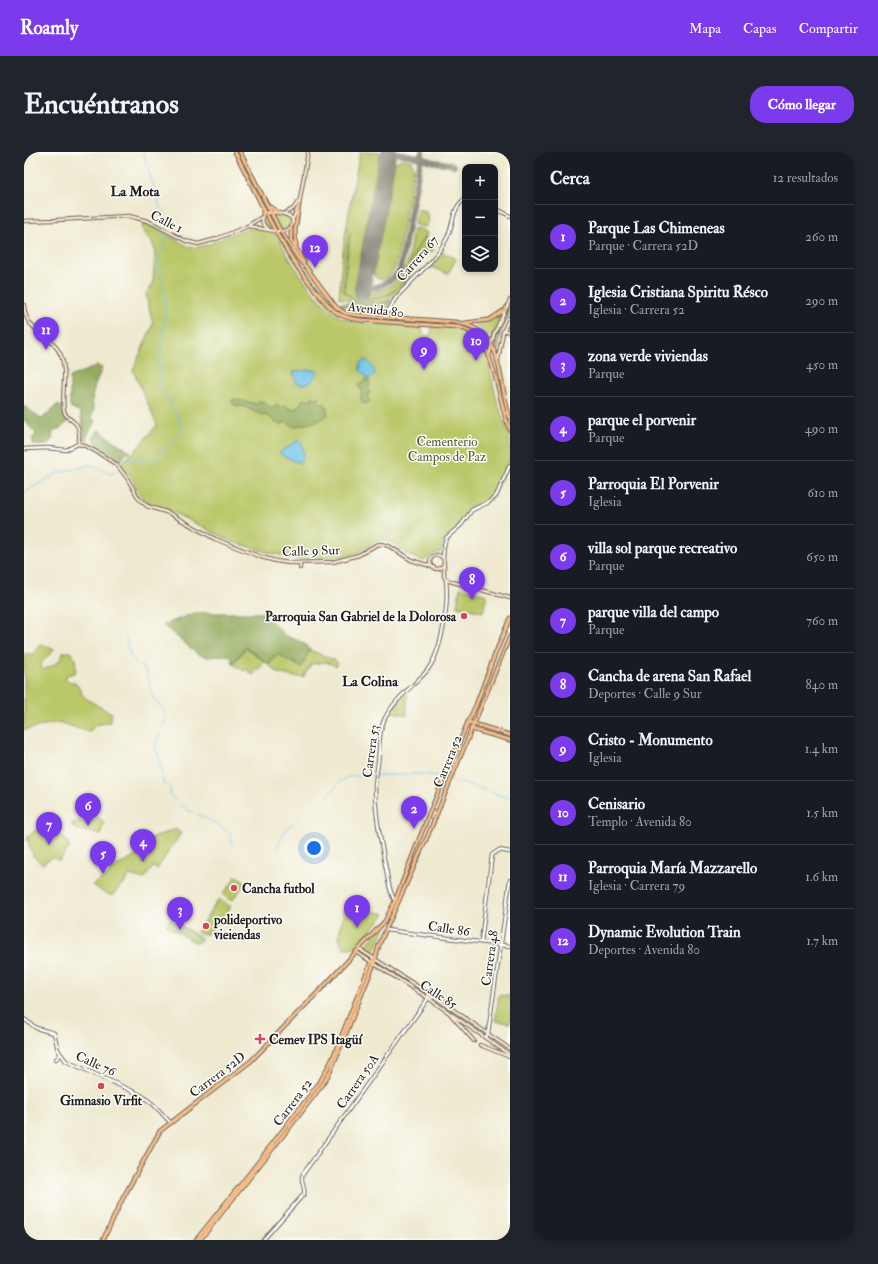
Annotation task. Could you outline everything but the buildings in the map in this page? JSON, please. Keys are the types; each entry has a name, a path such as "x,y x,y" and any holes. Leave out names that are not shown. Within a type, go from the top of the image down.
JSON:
{"highway":[{"path":"506,1240 510,1236"}],"main road":[{"path":"231,152 236,152"},
{"name":"Avenida 80","path":"236,152 276,231 300,271 326,303 338,314 361,320 458,327 475,334 485,346 510,430"},
{"name":"Avenida 80","path":"240,152 281,232 298,258 338,309 351,314 381,318 462,323 479,330 491,341"},
{"path":"296,248 295,231 299,199 308,152"},
{"path":"246,182 251,183"},
{"path":"285,213 295,207 299,199"},
{"path":"299,205 292,222 291,240 306,267"},
{"path":"263,206 263,224 268,229"},
{"path":"268,206 278,212"},
{"path":"267,213 285,213 289,216 292,222"},
{"name":"Calle 1","path":"24,222 126,216 144,220 186,242 198,244 246,226 267,213"},
{"name":"Calle 1","path":"246,226 261,227 281,232"},
{"path":"281,232 288,230 291,227"},
{"path":"489,357 491,341 510,300"},
{"path":"24,305 25,316 29,323 54,344 61,357 64,369 64,411 67,417 77,426 79,438 78,444"},
{"path":"462,323 489,320 506,309"},
{"path":"498,360 504,330 510,316"},
{"path":"504,330 510,333"},
{"path":"485,346 491,341"},
{"path":"491,341 498,360 510,418"},
{"name":"Calle 9 Sur","path":"78,444 97,452 119,467 141,502 169,513 215,539 261,557 276,561 300,563 333,562 359,555 376,545 381,544 389,546 411,560 433,568"},
{"path":"425,565 435,556 441,557 444,565 438,569"},
{"path":"431,560 433,568 438,569 444,574"},
{"path":"300,563 300,568"},
{"name":"Carrera 53","path":"444,565 446,580"},
{"path":"446,580 510,598"},
{"name":"Carrera 52","path":"395,901 476,705 510,618"},
{"name":"Carrera 52","path":"196,1240 320,1082 332,1060 386,930 428,836 510,636"},
{"path":"468,722 510,735"},
{"path":"471,729 510,740"},
{"name":"Carrera 52D","path":"103,1240 123,1198 160,1130 251,1061 385,921 395,901"},
{"name":"Calle 85","path":"359,949 434,997 510,1049"},
{"name":"Calle 85","path":"356,952 448,1011 486,1037 510,1056"},
{"name":"Carrera 52","path":"200,1240 323,1084 331,1070 372,963"},
{"path":"428,998 434,997 445,1001 452,1001"},
{"path":"448,1011 474,1041"},
{"path":"480,1033 488,1034"},
{"path":"480,1045 510,1056"}],"street":[{"name":"Carrera 67","path":"381,318 386,314 396,298 440,250 449,235 457,206 464,200"},
{"path":"498,210 510,216"},
{"path":"391,307 391,314 394,318"},
{"path":"24,449 48,448 66,450 78,444"},
{"path":"441,557 445,541 449,535 462,525 472,510 492,500 496,496 510,465"},
{"name":"Carrera 53","path":"395,901 390,890 375,799 380,734 384,719 398,699 430,666 440,643 444,631 446,580"},
{"path":"481,942 492,856 499,850 510,852"},
{"name":"Carrera 48","path":"486,1037 488,1034 510,880"},
{"name":"Calle 86","path":"386,930 510,946"},
{"name":"Carrera 50A","path":"263,1240 304,1194 305,1190 301,1180 302,1174 428,998 429,994"},
{"name":"Calle 76","path":"24,1019 41,1031 54,1033 60,1054 66,1061 148,1099 170,1122"},
{"path":"56,1059 60,1054"}],"green space":[{"path":"360,152 380,152 354,291 372,293 393,284 404,272 407,264 413,230 417,229 427,233 422,242 426,236 425,245 434,250 423,256 418,261 406,283 390,300 379,303 339,298 344,243","holes":["350,232 344,290 345,264","399,286 391,294 377,299 352,297 347,295 344,290 348,294 355,297 377,298 389,294"]},
{"path":"401,159 411,161 414,168 396,265 388,277 378,279 375,277 374,272 395,163"},
{"path":"417,209 428,214 429,219 427,226 423,227 414,224"},
{"path":"278,214 288,217 290,223 286,229 278,230 270,228 264,224 264,219 267,216"},
{"name":"Cementerio Campos de Paz","path":"147,223 189,247 199,247 244,230 254,229 270,232 279,240 293,265 319,299 340,317 356,322 419,326 423,330 423,335 430,336 432,328 457,328 470,332 476,337 483,345 486,353 497,401 510,434 510,462 491,499 472,506 461,524 444,541 441,552 423,561 404,553 393,543 384,540 376,542 358,553 347,556 299,559 270,553 233,542 144,500 139,494 132,478 120,464 134,452 157,425 133,370 153,324 146,294 153,284 155,251 153,244 142,229 143,225"},
{"path":"279,234 281,234 296,258 332,305 340,311 360,317 426,322 426,324 359,319 339,313 330,307 297,264"},
{"path":"442,252 456,259 448,274 429,266"},
{"path":"349,300 379,303 391,301 384,306 379,307 339,305 341,303 347,303"},
{"path":"391,301 387,311 382,315 352,312 339,307 339,305 379,307"},
{"path":"510,303 510,313 501,331 498,353 493,343 496,332"},
{"path":"502,314 491,338 483,330 474,325 491,321"},
{"path":"97,366 102,368 92,399 94,411 92,418 95,421 87,436 87,442 83,440 84,433 80,412 70,407 70,377"},
{"path":"366,380 369,380 370,385 368,388 370,390 368,396 369,402 365,404 362,403 362,391 358,385"},
{"path":"312,397 320,397 318,402 321,404 324,403 328,415 318,421 293,427 287,422 282,424 276,423 268,416 257,413 245,407 234,405 231,401 235,399 256,404 259,401 269,406 271,409 278,405 279,408 282,408 284,405 294,409 299,407 302,400 311,400"},
{"path":"58,404 61,406 68,422 61,428 53,431 52,440 46,445 34,445 32,439 36,434 24,420 24,406 42,419"},
{"path":"99,430 131,452 126,454 120,461 118,460 94,441 94,436"},
{"path":"460,588 487,595 483,612 457,606"},
{"path":"195,613 263,613 286,636 302,642 310,650 301,667 277,654 269,665 246,647 233,663 231,657 226,655 209,657 199,655 163,625"},
{"path":"42,644 54,650 42,662 41,667 43,670 59,661 63,652 70,652 75,658 76,670 74,673 67,675 65,678 67,681 75,683 87,699 112,713 110,722 95,725 89,732 58,722 24,730 24,654 33,654"},
{"path":"246,648 265,662 253,675 246,669 244,671 233,664"},
{"path":"310,650 336,661 338,664 336,666 326,662 311,664 304,677 295,677 278,673 269,665 277,654 301,667"},
{"path":"406,693 407,715 392,712 402,696"},
{"path":"99,818 104,822 100,835 73,828 72,823"},
{"path":"41,829 55,831 65,838 70,847 60,860 53,857 42,864 33,856 27,838 34,831"},
{"path":"175,829 181,833 157,869 153,867 144,879 129,875 124,884 123,883 112,896 92,885 110,874 110,869 145,850 152,838"},
{"name":"Cancha futbol","path":"236,876 246,882 232,901 223,895"},
{"path":"219,899 231,907 207,934 199,934 197,931"},
{"path":"350,906 385,914 356,947 346,948 342,946 339,937 344,909"},
{"path":"170,919 202,939 197,943 166,925"},
{"path":"382,926 385,927 372,957 362,950"},
{"path":"499,995 510,996 510,1023 495,1021"}],"water":[{"path":"364,360 370,363 374,369 375,374 371,378 366,378 365,374 360,371 360,364"},
{"path":"316,370 318,372 309,383 297,383 293,372"},
{"path":"297,441 300,441 302,444 304,453 300,463 281,455 280,452"}],"waterway":[{"path":"120,466 129,458 148,462 153,461 183,432 183,428 175,410 161,388 159,363 165,317 165,292 158,264 159,255 166,241 167,229 143,152"},
{"path":"505,317 510,306"},
{"path":"24,492 58,473 90,465 112,474 118,469"},
{"path":"126,638 131,657 146,670 152,696 166,713 166,719 163,726"},
{"path":"159,734 155,748 158,753 163,783 170,787 170,795 175,800"},
{"path":"328,797 340,782 351,776 424,774 443,777"},
{"path":"452,780 510,798"},
{"path":"180,804 193,812"},
{"path":"197,814 216,823 231,834 232,844"},
{"path":"277,847 286,829 292,824"},
{"path":"170,922 188,935 200,939"}],"taxiway":[{"path":"393,152 417,157 422,155 426,160 446,163 454,166"},
{"path":"364,283 366,287 370,288 380,286 394,277 400,270 422,152"}],"runway":[{"path":"362,292 389,152"}],"place":[{"name":"Dynamic Evolution Train","path":"315,268"},
{"name":"Parroquia María Mazzarello","path":"46,350"},
{"name":"Cenisario","path":"476,361"},
{"name":"Cristo - Monumento","path":"424,370"},
{"name":"Cancha de arena San Rafael","path":"472,600"},
{"name":"Parroquia San Gabriel de la Dolorosa","path":"464,616"},
{"name":"villa sol parque recreativo","path":"88,826"},
{"name":"Iglesia Cristiana Spiritu Résco","path":"414,829"},
{"name":"parque villa del campo","path":"49,845"},
{"name":"parque el porvenir","path":"143,862"},
{"name":"Parroquia El Porvenir","path":"103,874"},
{"name":"Cancha futbol","path":"234,888"},
{"name":"polideportivo vieiendas","path":"206,926"},
{"name":"Parque Las Chimeneas","path":"357,928"},
{"name":"zona verde viviendas","path":"180,930"},
{"name":"Cemev IPS Itagüí","path":"260,1039"},
{"name":"Gimnasio Virfit","path":"101,1086"}],"district":[{"name":"La Mota","path":"135,191"},
{"name":"La Colina","path":"370,681"}]}
